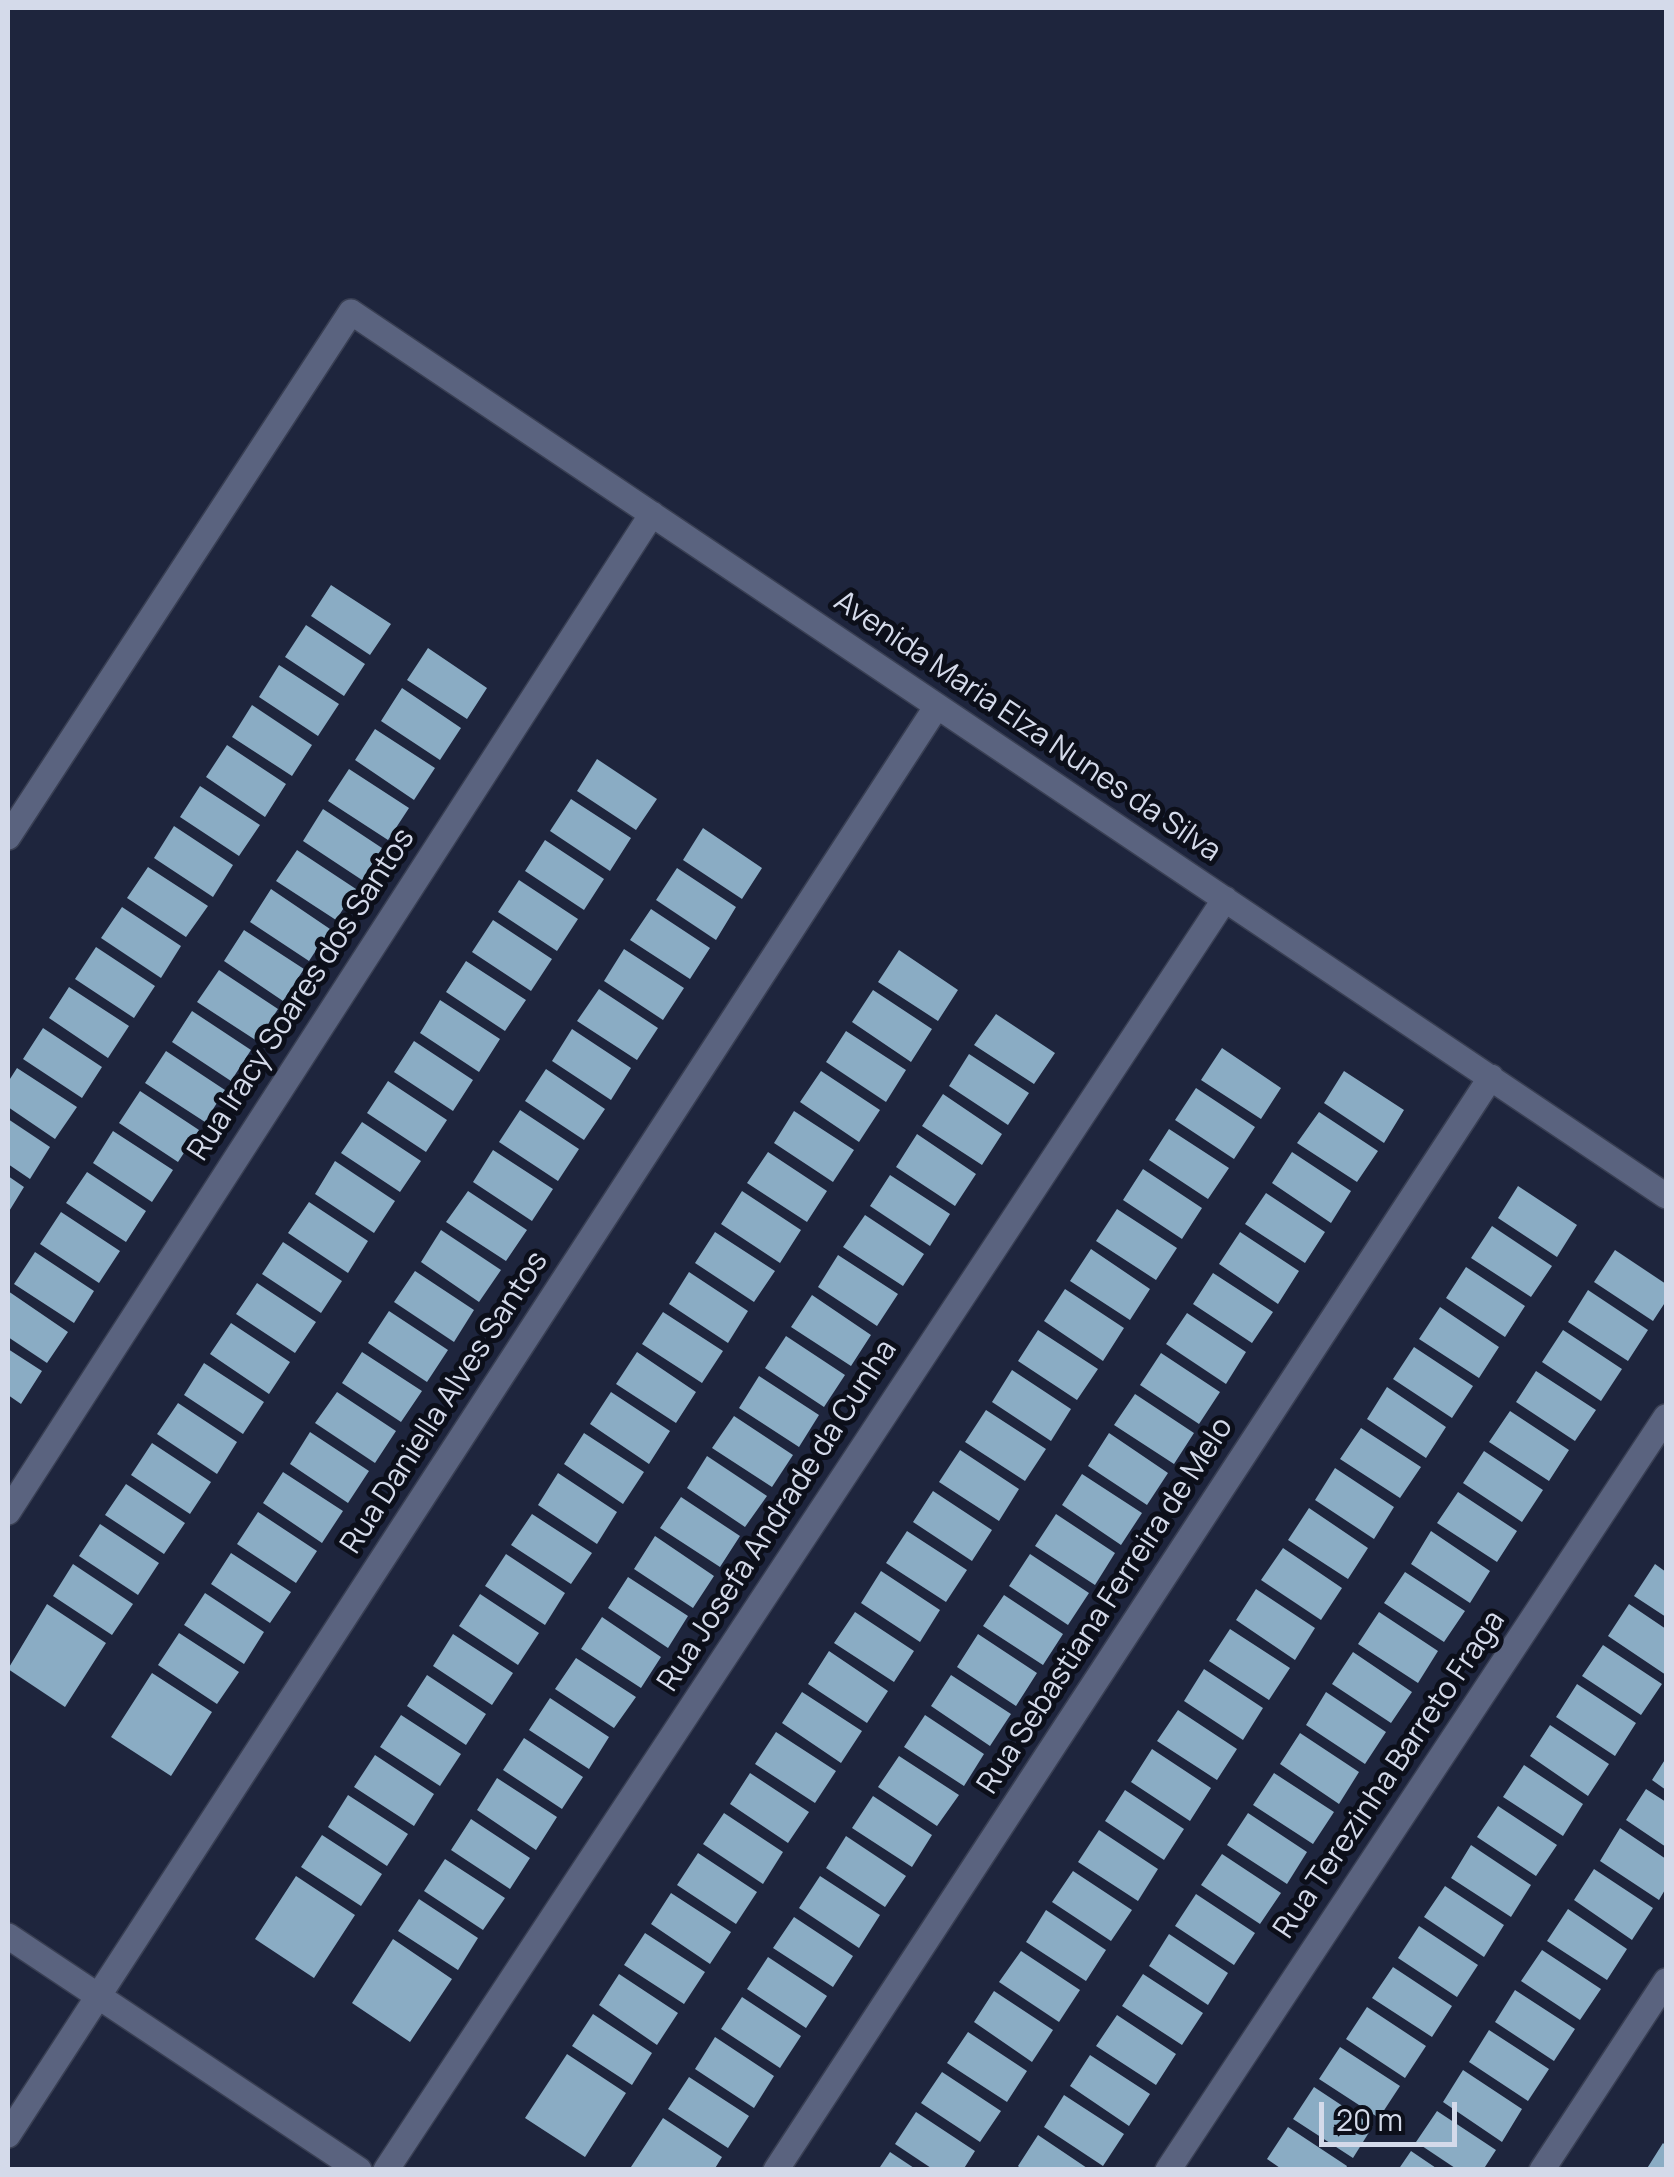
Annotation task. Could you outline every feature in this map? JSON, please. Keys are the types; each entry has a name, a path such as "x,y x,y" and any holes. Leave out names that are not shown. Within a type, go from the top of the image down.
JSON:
{"street":[{"name":"Avenida Maria Elza Nunes da Silva","path":"8,837 351,312 1666,1196"},
{"name":"Rua Iracy Soares dos Santos","path":"8,1512 652,514"},
{"name":"Rua Daniella Alves Santos","path":"8,2136 937,706"},
{"name":"Rua Josefa Andrade da Cunha","path":"386,2170 1225,899"},
{"name":"Rua Sebastiana Ferreira de Melo","path":"776,2170 1491,1078"},
{"name":"Rua Terezinha Barreto Fraga","path":"1168,2170 1666,1418"},
{"path":"8,1936 359,2170"},
{"path":"1542,2170 1666,1981"}],"building":[{"path":"331,585 391,624 370,655 311,616"},
{"path":"306,625 365,664 344,696 285,657"},
{"path":"428,648 487,688 467,719 407,680"},
{"path":"279,665 339,704 318,736 259,697"},
{"path":"402,688 461,728 440,760 381,721"},
{"path":"252,705 312,745 292,776 232,737"},
{"path":"375,729 435,768 414,800 355,760"},
{"path":"227,745 286,784 265,817 206,777"},
{"path":"597,759 657,799 636,830 577,791"},
{"path":"349,769 409,808 388,840 328,801"},
{"path":"200,786 260,825 239,856 180,817"},
{"path":"571,799 631,838 610,871 550,831"},
{"path":"323,809 382,848 362,880 303,841"},
{"path":"174,826 233,865 213,897 154,858"},
{"path":"703,828 762,868 742,899 683,860"},
{"path":"545,840 604,879 584,910 525,871"},
{"path":"297,850 356,889 336,920 276,881"},
{"path":"148,867 208,906 186,937 127,898"},
{"path":"677,868 736,907 716,940 656,900"},
{"path":"519,880 578,919 557,951 498,912"},
{"path":"271,889 330,929 309,961 250,922"},
{"path":"122,907 181,946 161,978 101,938"},
{"path":"651,909 710,948 690,979 630,940"},
{"path":"493,920 552,959 531,991 472,952"},
{"path":"244,930 304,969 283,1001 224,961"},
{"path":"96,947 155,986 134,1018 75,979"},
{"path":"624,949 684,988 663,1020 604,981"},
{"path":"899,950 958,990 938,1021 878,982"},
{"path":"466,961 526,1000 505,1031 446,992"},
{"path":"219,970 278,1009 257,1041 197,1002"},
{"path":"69,987 129,1026 108,1058 49,1018"},
{"path":"599,989 658,1028 637,1060 577,1021"},
{"path":"873,990 932,1029 911,1062 852,1022"},
{"path":"440,1000 500,1039 479,1072 420,1033"},
{"path":"192,1011 251,1050 231,1081 172,1042"},
{"path":"996,1014 1055,1053 1034,1084 974,1045"},
{"path":"43,1028 102,1067 82,1098 23,1059"},
{"path":"572,1029 631,1068 611,1100 552,1061"},
{"path":"846,1031 906,1070 886,1102 826,1062"},
{"path":"414,1041 473,1080 453,1111 394,1072"},
{"path":"1222,1048 1281,1088 1261,1119 1201,1080"},
{"path":"166,1051 225,1090 205,1122 145,1083"},
{"path":"969,1054 1029,1093 1008,1125 949,1086"},
{"path":"17,1068 77,1107 55,1139 8,1107 8,1082"},
{"path":"546,1069 605,1109 584,1140 525,1101"},
{"path":"821,1071 880,1110 859,1142 800,1102"},
{"path":"1344,1071 1404,1110 1384,1143 1324,1103"},
{"path":"388,1081 447,1120 426,1152 367,1113"},
{"path":"1196,1088 1255,1127 1234,1159 1175,1120"},
{"path":"140,1091 199,1130 178,1162 119,1123"},
{"path":"943,1094 1002,1134 982,1165 922,1126"},
{"path":"520,1110 579,1149 558,1181 499,1142"},
{"path":"794,1111 854,1150 833,1182 774,1143"},
{"path":"1319,1112 1378,1151 1357,1182 1297,1143"},
{"path":"8,1119 50,1147 30,1179 8,1164"},
{"path":"362,1122 421,1161 400,1192 341,1153"},
{"path":"1169,1129 1229,1168 1208,1199 1149,1160"},
{"path":"113,1131 173,1170 152,1202 93,1163"},
{"path":"917,1134 976,1174 955,1206 896,1167"},
{"path":"493,1150 553,1189 532,1221 473,1182"},
{"path":"768,1152 827,1191 807,1222 747,1183"},
{"path":"1292,1152 1351,1191 1331,1223 1272,1183"},
{"path":"335,1161 395,1201 374,1233 315,1194"},
{"path":"1143,1169 1202,1208 1182,1239 1123,1200"},
{"path":"87,1172 146,1211 126,1242 66,1203"},
{"path":"890,1175 950,1214 930,1246 870,1206"},
{"path":"8,1176 24,1187 8,1213"},
{"path":"1518,1186 1577,1225 1557,1257 1498,1218"},
{"path":"468,1191 527,1230 506,1261 446,1222"},
{"path":"742,1191 801,1230 780,1263 721,1224"},
{"path":"1266,1193 1325,1232 1305,1263 1245,1224"},
{"path":"309,1202 368,1241 348,1273 288,1233"},
{"path":"1117,1209 1177,1248 1156,1280 1096,1241"},
{"path":"61,1212 120,1251 99,1283 40,1244"},
{"path":"865,1215 924,1254 903,1286 843,1247"},
{"path":"1492,1226 1552,1266 1531,1297 1471,1258"},
{"path":"441,1230 501,1270 479,1302 421,1262"},
{"path":"715,1232 775,1271 754,1302 695,1263"},
{"path":"1240,1232 1299,1271 1278,1304 1219,1264"},
{"path":"283,1242 342,1281 321,1313 262,1274"},
{"path":"1091,1249 1150,1289 1130,1320 1070,1281"},
{"path":"1615,1250 1666,1284 1666,1301 1653,1321 1594,1282"},
{"path":"35,1252 94,1291 74,1323 14,1284"},
{"path":"838,1255 898,1294 877,1326 818,1287"},
{"path":"1466,1267 1525,1306 1505,1337 1446,1298"},
{"path":"415,1271 474,1310 454,1342 394,1302"},
{"path":"689,1272 748,1311 728,1343 669,1304"},
{"path":"1213,1273 1273,1312 1252,1343 1193,1304"},
{"path":"257,1283 316,1322 295,1353 236,1314"},
{"path":"1065,1289 1124,1328 1103,1361 1044,1321"},
{"path":"1588,1290 1648,1330 1628,1361 1568,1322"},
{"path":"8,1291 68,1332 47,1363 8,1337"},
{"path":"812,1295 871,1335 851,1366 791,1327"},
{"path":"1440,1307 1499,1347 1479,1378 1419,1339"},
{"path":"389,1311 448,1350 427,1382 368,1343"},
{"path":"663,1312 723,1351 702,1383 642,1344"},
{"path":"1187,1313 1246,1352 1226,1384 1166,1344"},
{"path":"231,1323 290,1362 269,1394 210,1354"},
{"path":"1038,1330 1098,1369 1077,1400 1018,1361"},
{"path":"1563,1330 1622,1369 1601,1401 1542,1362"},
{"path":"786,1336 845,1375 824,1407 765,1368"},
{"path":"1414,1347 1473,1386 1452,1418 1393,1379"},
{"path":"8,1349 42,1371 21,1404 8,1395"},
{"path":"362,1352 422,1391 401,1422 342,1383"},
{"path":"637,1352 696,1392 676,1423 616,1384"},
{"path":"1161,1353 1220,1392 1199,1424 1140,1385"},
{"path":"204,1363 264,1402 243,1434 184,1395"},
{"path":"1012,1370 1071,1409 1051,1441 992,1402"},
{"path":"1536,1371 1596,1410 1575,1441 1516,1402"},
{"path":"759,1376 819,1415 799,1447 739,1408"},
{"path":"1387,1387 1446,1427 1426,1458 1367,1419"},
{"path":"337,1392 396,1431 375,1463 315,1423"},
{"path":"611,1392 670,1431 649,1464 590,1424"},
{"path":"1135,1394 1194,1433 1174,1464 1114,1425"},
{"path":"178,1403 237,1442 217,1474 157,1434"},
{"path":"986,1410 1046,1449 1025,1481 965,1442"},
{"path":"1510,1411 1569,1450 1549,1481 1489,1442"},
{"path":"734,1416 793,1455 772,1487 712,1448"},
{"path":"1361,1428 1421,1467 1400,1498 1340,1459"},
{"path":"310,1432 369,1471 348,1503 290,1464"},
{"path":"584,1433 644,1472 623,1504 564,1464"},
{"path":"1109,1433 1168,1473 1147,1505 1088,1466"},
{"path":"152,1443 211,1482 190,1514 131,1475"},
{"path":"960,1450 1019,1489 999,1521 939,1482"},
{"path":"1484,1451 1543,1490 1522,1522 1463,1483"},
{"path":"707,1456 767,1496 745,1527 687,1488"},
{"path":"1335,1468 1394,1507 1374,1539 1315,1500"},
{"path":"283,1472 343,1511 322,1543 263,1503"},
{"path":"558,1473 617,1512 597,1544 538,1505"},
{"path":"1082,1474 1142,1513 1121,1545 1062,1505"},
{"path":"126,1484 185,1523 164,1554 105,1515"},
{"path":"933,1491 992,1530 972,1561 913,1522"},
{"path":"1458,1492 1517,1531 1497,1562 1437,1523"},
{"path":"681,1497 740,1536 720,1567 660,1528"},
{"path":"1309,1508 1368,1548 1348,1579 1288,1540"},
{"path":"258,1512 317,1551 296,1583 237,1544"},
{"path":"532,1514 592,1553 571,1584 511,1545"},
{"path":"1056,1514 1115,1553 1095,1585 1035,1546"},
{"path":"100,1524 159,1563 138,1595 79,1556"},
{"path":"907,1531 967,1570 946,1602 886,1563"},
{"path":"1431,1531 1490,1571 1470,1603 1411,1564"},
{"path":"655,1536 714,1576 693,1608 634,1569"},
{"path":"1283,1548 1342,1588 1321,1620 1261,1580"},
{"path":"231,1553 291,1592 270,1623 211,1584"},
{"path":"506,1554 565,1593 545,1625 485,1586"},
{"path":"1030,1554 1089,1593 1068,1625 1009,1586"},
{"path":"73,1564 133,1604 112,1635 53,1596"},
{"path":"1655,1564 1666,1572 1666,1617 1634,1596"},
{"path":"881,1571 940,1610 920,1642 861,1603"},
{"path":"1405,1572 1465,1611 1444,1642 1384,1603"},
{"path":"628,1577 688,1616 668,1648 608,1608"},
{"path":"1256,1589 1315,1628 1295,1660 1236,1620"},
{"path":"205,1593 264,1632 244,1664 184,1625"},
{"path":"480,1594 539,1633 518,1665 459,1626"},
{"path":"1004,1595 1063,1634 1043,1665 983,1626"},
{"path":"47,1604 106,1643 65,1707 8,1669"},
{"path":"1629,1604 1666,1629 1666,1675 1608,1636"},
{"path":"855,1612 914,1651 894,1682 834,1643"},
{"path":"1379,1612 1438,1651 1418,1683 1358,1644"},
{"path":"602,1617 661,1657 641,1688 581,1649"},
{"path":"1230,1629 1290,1668 1269,1700 1209,1661"},
{"path":"179,1633 239,1672 217,1704 158,1665"},
{"path":"453,1634 513,1673 492,1705 433,1666"},
{"path":"978,1634 1037,1673 1016,1706 957,1667"},
{"path":"1603,1645 1662,1684 1641,1715 1582,1676"},
{"path":"829,1651 888,1691 867,1723 808,1684"},
{"path":"1353,1652 1412,1692 1391,1723 1332,1684"},
{"path":"576,1658 636,1697 614,1728 555,1689"},
{"path":"1204,1669 1263,1708 1243,1740 1184,1701"},
{"path":"152,1673 212,1712 171,1776 111,1737"},
{"path":"427,1675 486,1714 466,1745 407,1706"},
{"path":"951,1675 1011,1714 990,1746 931,1706"},
{"path":"1577,1684 1636,1723 1615,1756 1556,1717"},
{"path":"802,1692 862,1731 841,1763 782,1723"},
{"path":"1326,1692 1386,1732 1365,1764 1306,1725"},
{"path":"550,1698 609,1737 589,1769 529,1730"},
{"path":"1178,1710 1237,1749 1217,1780 1157,1741"},
{"path":"401,1715 461,1754 440,1786 380,1747"},
{"path":"925,1715 984,1754 964,1786 904,1747"},
{"path":"1550,1725 1609,1764 1588,1796 1530,1756"},
{"path":"776,1732 836,1771 815,1803 755,1764"},
{"path":"1300,1733 1359,1772 1339,1804 1280,1764"},
{"path":"524,1738 583,1777 562,1809 503,1770"},
{"path":"1152,1749 1211,1788 1190,1821 1131,1782"},
{"path":"375,1755 434,1794 414,1826 354,1787"},
{"path":"899,1756 959,1795 937,1826 878,1787"},
{"path":"1666,1758 1666,1790 1652,1780"},
{"path":"1524,1765 1583,1804 1563,1836 1503,1797"},
{"path":"750,1773 809,1812 788,1843 730,1804"},
{"path":"1274,1773 1334,1812 1313,1844 1253,1805"},
{"path":"497,1778 557,1817 536,1850 477,1810"},
{"path":"1646,1789 1666,1802 1666,1847 1626,1820"},
{"path":"1125,1790 1184,1829 1164,1860 1105,1821"},
{"path":"348,1795 408,1834 387,1866 328,1827"},
{"path":"873,1796 932,1835 912,1867 852,1828"},
{"path":"1498,1806 1557,1845 1536,1876 1477,1837"},
{"path":"724,1813 783,1852 763,1884 703,1844"},
{"path":"1248,1813 1307,1852 1287,1884 1227,1845"},
{"path":"471,1819 530,1858 510,1889 451,1850"},
{"path":"1620,1828 1666,1859 1666,1888 1659,1900 1600,1861"},
{"path":"1099,1830 1158,1869 1138,1901 1078,1862"},
{"path":"322,1835 382,1874 361,1906 301,1867"},
{"path":"846,1836 906,1876 885,1907 826,1868"},
{"path":"1471,1845 1531,1885 1511,1917 1451,1878"},
{"path":"698,1853 757,1892 736,1924 677,1885"},
{"path":"1222,1854 1281,1893 1260,1924 1201,1885"},
{"path":"445,1859 505,1898 483,1930 424,1891"},
{"path":"1594,1869 1653,1908 1632,1940 1574,1900"},
{"path":"1073,1871 1132,1910 1111,1941 1052,1902"},
{"path":"296,1876 355,1915 314,1978 255,1939"},
{"path":"820,1876 880,1915 859,1948 799,1908"},
{"path":"1445,1886 1504,1925 1484,1957 1424,1917"},
{"path":"671,1893 731,1932 710,1964 651,1924"},
{"path":"1196,1894 1255,1933 1234,1965 1175,1926"},
{"path":"419,1899 478,1938 458,1970 398,1931"},
{"path":"1568,1909 1627,1949 1607,1980 1547,1941"},
{"path":"1046,1910 1106,1950 1086,1981 1026,1942"},
{"path":"794,1917 853,1956 833,1987 773,1948"},
{"path":"1419,1926 1478,1965 1457,1997 1398,1958"},
{"path":"645,1933 705,1972 684,2004 624,1965"},
{"path":"1169,1934 1228,1973 1208,2005 1149,1966"},
{"path":"393,1939 452,1979 410,2042 352,2003"},
{"path":"1542,1950 1601,1989 1580,2020 1521,1981"},
{"path":"1021,1951 1080,1990 1059,2022 999,1982"},
{"path":"768,1957 827,1996 806,2028 747,1989"},
{"path":"1393,1967 1452,2006 1432,2037 1372,1998"},
{"path":"619,1974 678,2013 657,2045 599,2005"},
{"path":"1143,1974 1203,2013 1182,2045 1122,2006"},
{"path":"1515,1990 1575,2029 1554,2061 1495,2022"},
{"path":"994,1991 1053,2030 1032,2062 974,2022"},
{"path":"742,1997 801,2036 780,2068 721,2029"},
{"path":"1367,2007 1426,2046 1405,2078 1346,2039"},
{"path":"593,2014 652,2053 632,2085 572,2046"},
{"path":"1117,2015 1176,2054 1156,2085 1096,2046"},
{"path":"1489,2030 1549,2069 1528,2101 1469,2062"},
{"path":"968,2032 1027,2071 1007,2102 947,2063"},
{"path":"715,2037 774,2076 754,2108 695,2069"},
{"path":"1340,2047 1400,2086 1379,2118 1319,2079"},
{"path":"567,2054 626,2093 585,2157 525,2118"},
{"path":"1090,2055 1150,2094 1129,2126 1070,2086"},
{"path":"1463,2070 1522,2109 1502,2142 1443,2102"},
{"path":"942,2072 1001,2111 980,2142 921,2103"},
{"path":"689,2077 749,2116 728,2148 668,2109"},
{"path":"1314,2087 1373,2126 1353,2158 1293,2119"},
{"path":"1064,2095 1124,2134 1103,2166 1044,2127"},
{"path":"1437,2111 1496,2150 1483,2170 1458,2170 1416,2142"},
{"path":"916,2112 975,2151 963,2170 934,2170 895,2144"},
{"path":"663,2118 722,2157 714,2170 629,2170"},
{"path":"1288,2127 1347,2166 1345,2170 1283,2170 1267,2159"},
{"path":"1038,2135 1090,2170 1022,2170 1018,2166"},
{"path":"1663,2143 1666,2170 1646,2170"},
{"path":"1411,2151 1439,2170 1398,2170"},
{"path":"890,2152 917,2170 878,2170"}]}
